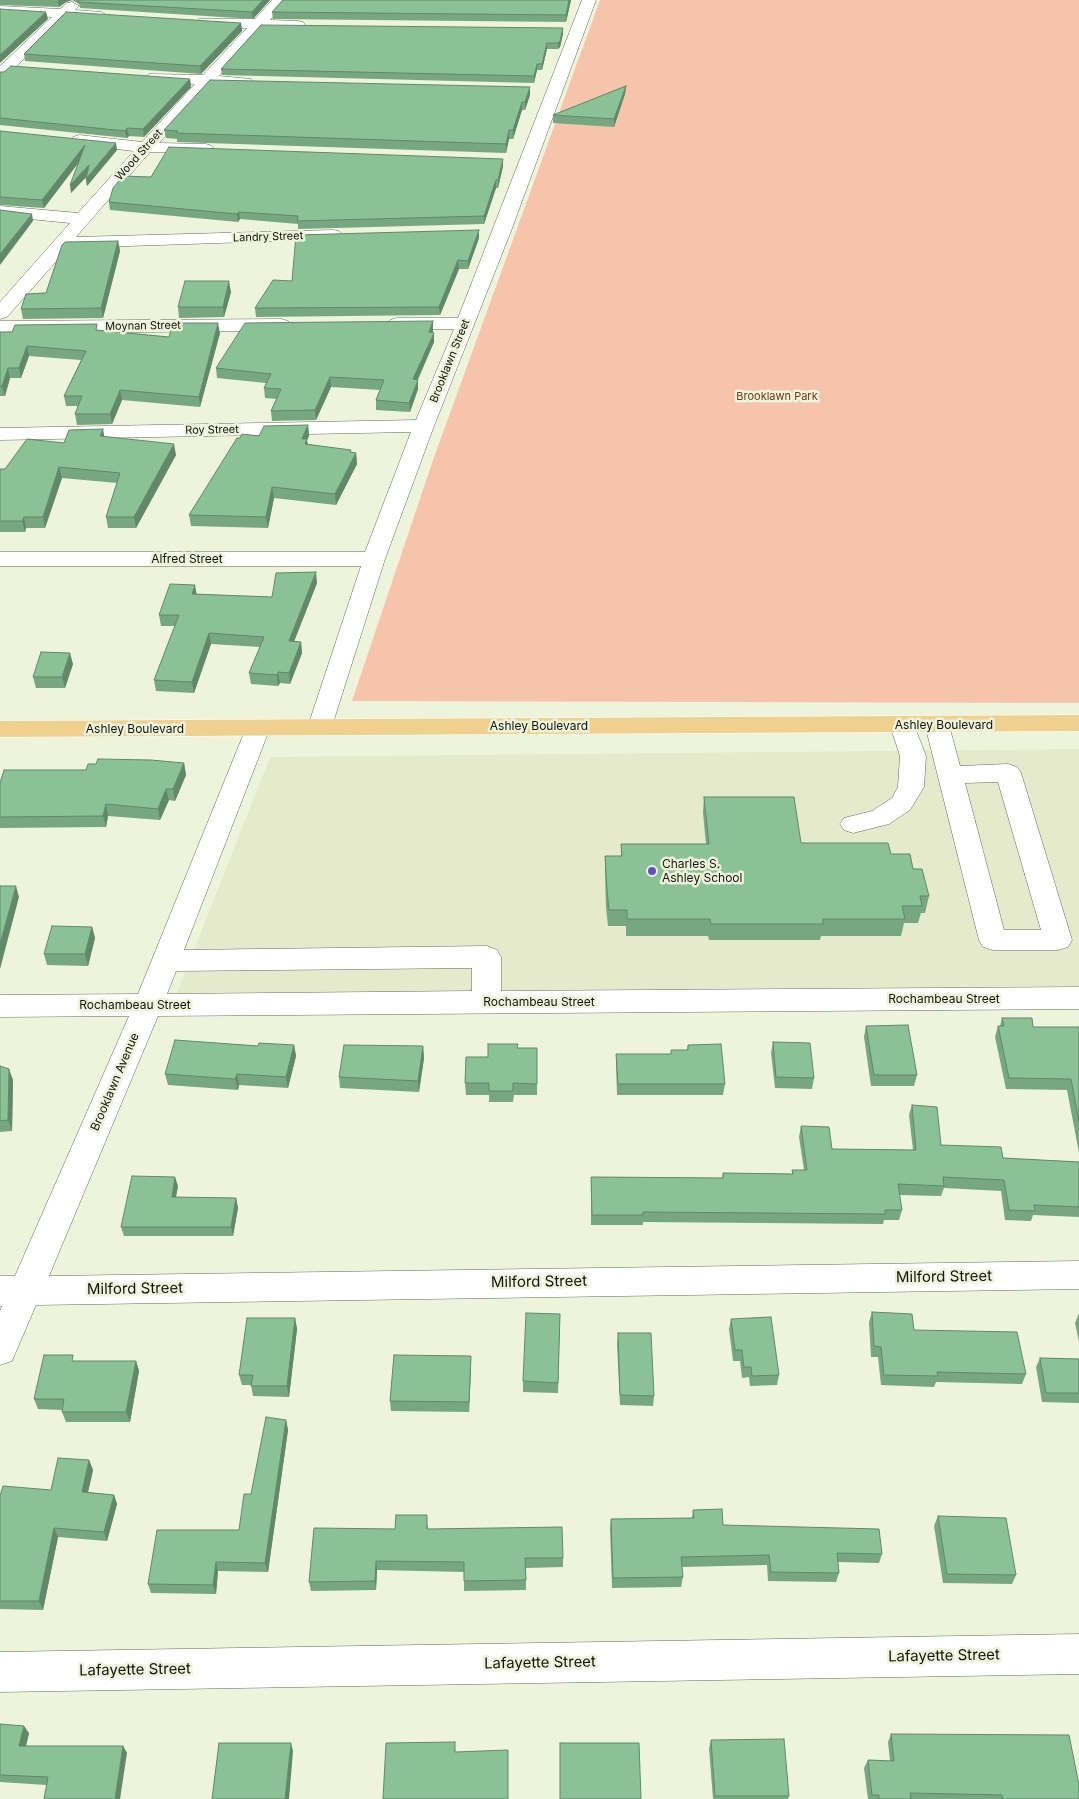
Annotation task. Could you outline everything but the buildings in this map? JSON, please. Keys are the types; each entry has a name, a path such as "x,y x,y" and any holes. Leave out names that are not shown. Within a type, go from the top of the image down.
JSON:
{"main road":[{"name":"Ashley Boulevard","path":"0,729 1079,723"}],"street":[{"path":"4,70 78,0"},
{"name":"Wood Street","path":"0,313 64,244 82,219 146,147 280,0"},
{"name":"Brooklawn Street","path":"320,726 374,559 424,426 502,231 527,160 545,90 573,28 590,0"},
{"path":"0,10 112,17"},
{"path":"189,21 315,26"},
{"path":"4,70 28,68"},
{"path":"137,76 207,81 265,82"},
{"path":"68,138 146,147 223,150"},
{"path":"507,160 527,160"},
{"path":"0,210 82,219"},
{"path":"482,232 502,231"},
{"name":"Landry Street","path":"64,244 353,235"},
{"path":"376,324 465,323"},
{"name":"Moynan Street","path":"0,327 297,324"},
{"name":"Roy Street","path":"0,434 424,426"},
{"name":"Alfred Street","path":"0,559 374,559"},
{"path":"853,824 880,818 901,804 911,786 913,756 902,725"},
{"path":"937,725 950,775 993,940 1058,940 1008,773 950,775"},
{"name":"Brooklawn Avenue","path":"0,1350 13,1291 148,1005 258,728"},
{"path":"166,961 486,957 486,1002"},
{"name":"Rochambeau Street","path":"0,1006 1079,998"},
{"name":"Milford Street","path":"13,1291 1079,1275"},
{"name":"Lafayette Street","path":"0,1672 1079,1654"}],"shaded area":[{"name":"Charles S. Ashley School","path":"1079,749 1079,986 177,993 270,757"}],"green space":[{"name":"Brooklawn Park","path":"600,0 1079,0 1079,703 352,701 433,460"}],"place":[{"name":"Charles S. Ashley School","path":"652,871"}]}
